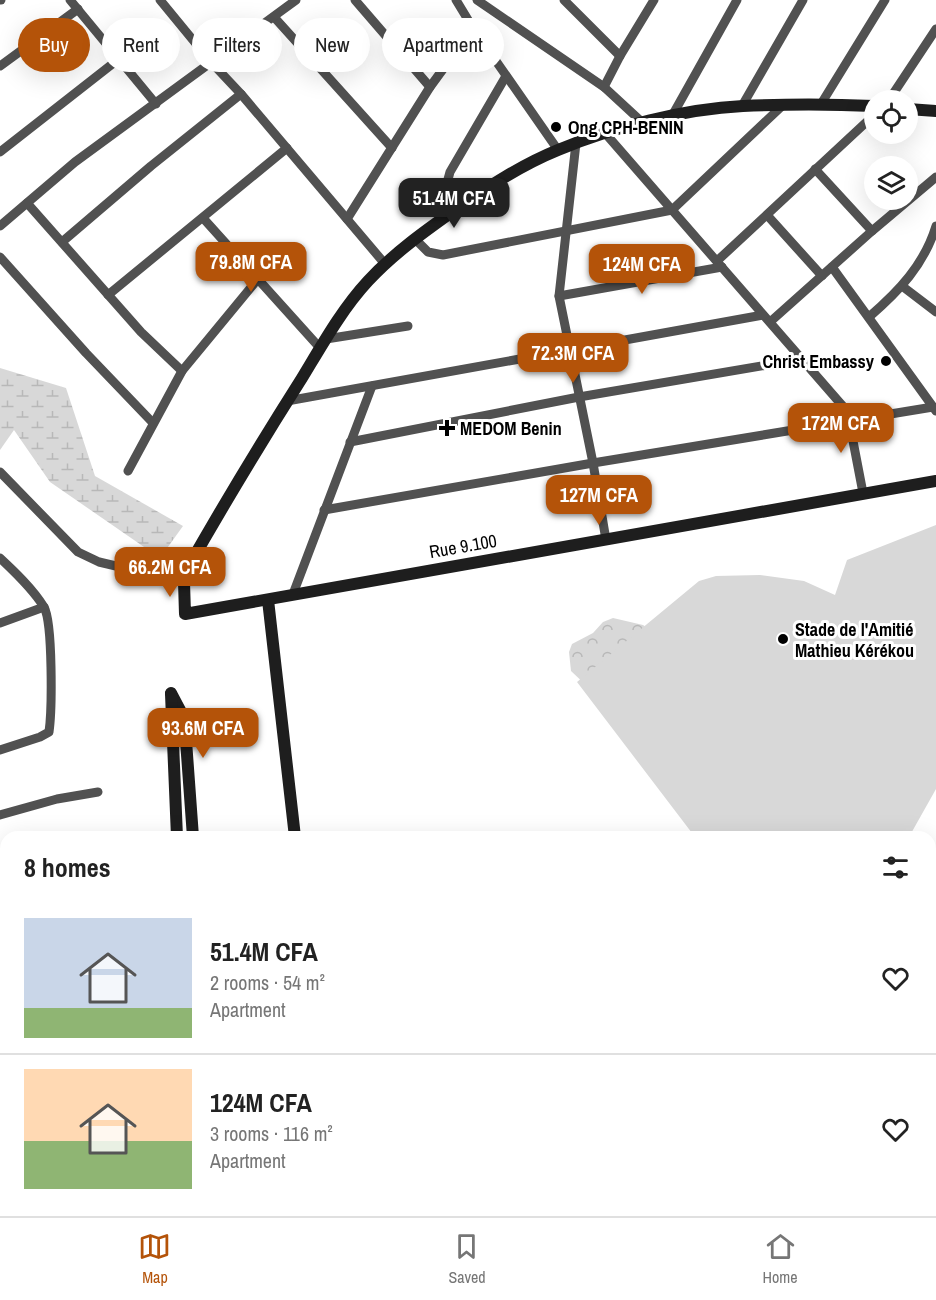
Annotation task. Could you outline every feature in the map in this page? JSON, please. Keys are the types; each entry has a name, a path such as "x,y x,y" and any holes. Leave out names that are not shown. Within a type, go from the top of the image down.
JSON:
{"street":[{"path":"70,0 102,37"},
{"path":"296,0 274,17 392,148"},
{"path":"355,0 430,87"},
{"path":"456,0 467,18"},
{"path":"477,0 604,87 643,123"},
{"path":"564,0 620,56"},
{"path":"672,116 737,0"},
{"path":"742,106 803,0"},
{"path":"821,104 885,0"},
{"path":"604,87 653,1"},
{"path":"165,2 192,37"},
{"path":"0,66 78,9"},
{"path":"896,90 936,29"},
{"path":"0,152 102,72"},
{"path":"131,72 156,104"},
{"path":"0,226 75,162 198,72"},
{"path":"220,72 385,264"},
{"path":"347,219 441,72"},
{"path":"503,72 558,150"},
{"path":"445,217 450,172 506,76"},
{"path":"62,242 151,166 241,94"},
{"path":"0,472 78,552 106,564 184,582 188,569 287,401 356,295 385,264 445,217 504,177 558,150 605,133 672,116 742,106 864,106"},
{"path":"415,239 428,252 443,255 672,210 782,106"},
{"path":"918,110 936,111"},
{"path":"559,297 719,264 767,215 864,125"},
{"path":"605,133 847,410 851,420 863,493"},
{"path":"576,143 559,297 593,463 606,540"},
{"path":"108,295 287,148"},
{"path":"815,169 872,231"},
{"path":"287,401 569,350 767,319 822,276 936,177"},
{"path":"27,203 152,343 182,371"},
{"path":"767,215 822,276"},
{"path":"203,218 257,280 323,344"},
{"path":"869,317 902,286 923,260 933,245 936,226"},
{"path":"0,257 86,354 153,423"},
{"path":"324,510 851,420 935,409 832,267"},
{"path":"128,471 182,371 257,280"},
{"path":"902,286 936,312"},
{"path":"323,344 408,326"},
{"path":"350,442 579,397 802,359"},
{"path":"294,594 372,386"},
{"name":"Rue 9.100","path":"184,582 185,614 936,481"},
{"path":"0,558 28,587 44,607 48,618 51,716 49,732 0,750"},
{"path":"268,600 294,831"},
{"path":"0,623 44,607"},
{"path":"177,831 171,693 181,712 185,727 193,831"},
{"path":"173,784 190,783"},
{"path":"0,815 57,799 98,792"}],"green space":[{"path":"0,368 66,388 95,476 183,526 160,558 50,482 14,430 0,450"},
{"name":"Stade de l'Amitié Mathieu Kérékou","path":"936,525 936,789 912,831 690,831 577,682 699,581 716,576 760,575 804,581 835,595 847,560"},
{"path":"613,618 643,625 652,631 589,688 571,671 569,652 572,644 593,633 603,622"}],"place":[{"name":"Ong CPH-BENIN","path":"556,127"},
{"name":"Christ Embassy","path":"886,361"},
{"name":"MEDOM Benin","path":"447,428"},
{"name":"Stade de l'Amitié Mathieu Kérékou","path":"783,639"}]}
